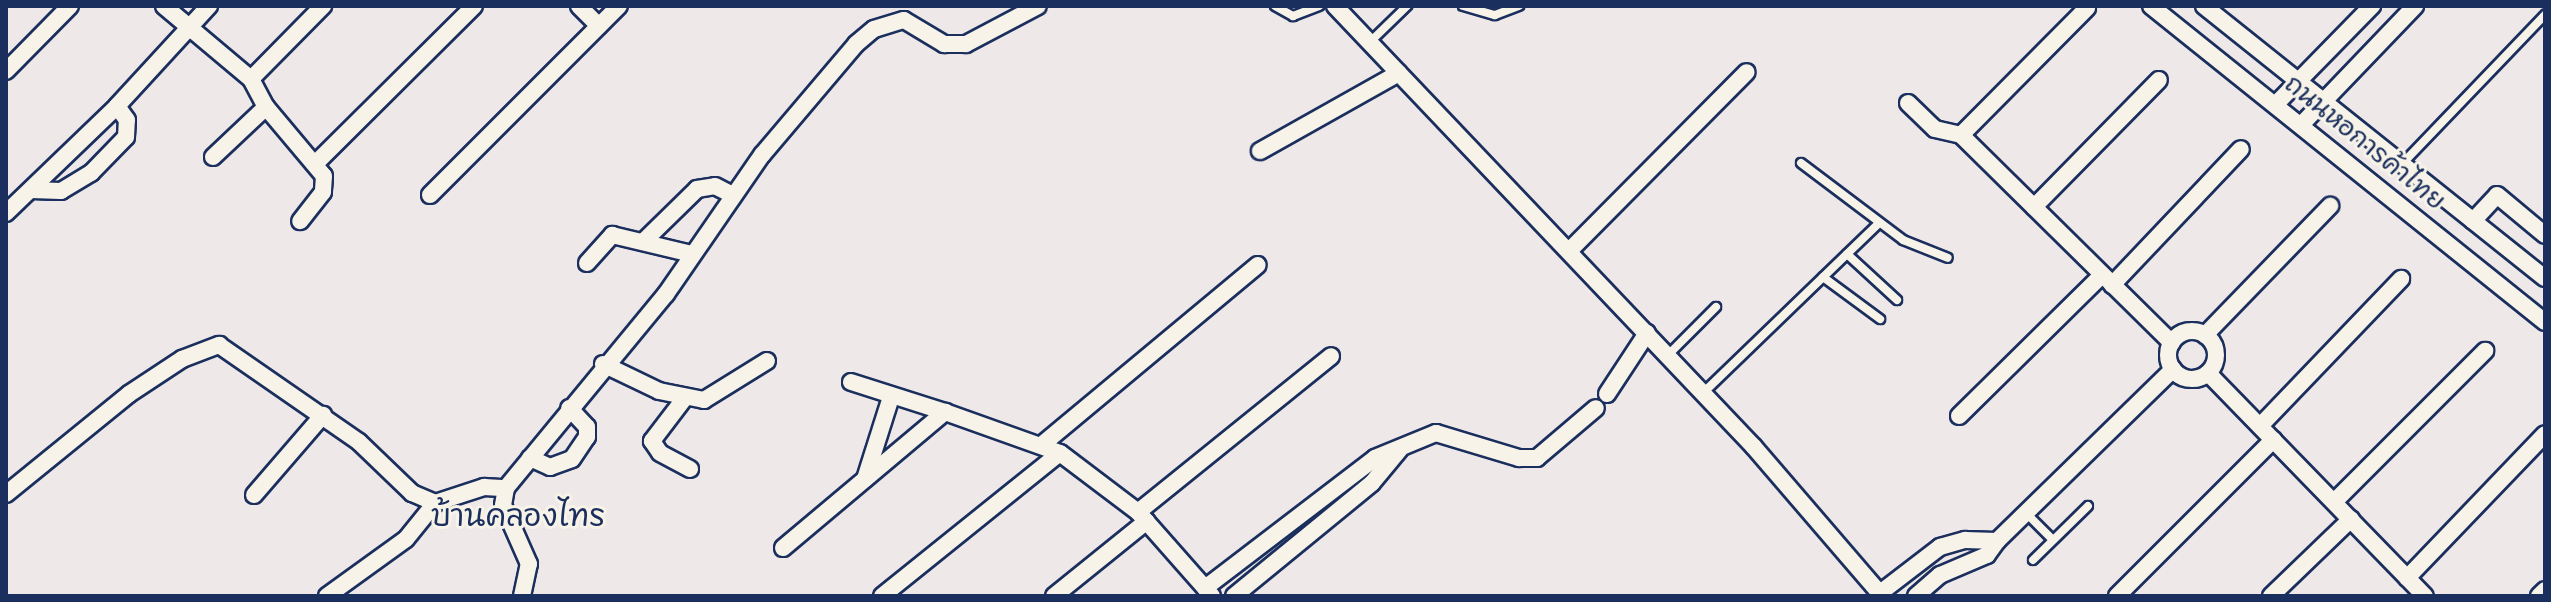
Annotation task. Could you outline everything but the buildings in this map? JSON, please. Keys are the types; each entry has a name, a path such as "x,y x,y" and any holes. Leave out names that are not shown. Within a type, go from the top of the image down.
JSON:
{"street":[{"path":"6,71 70,6"},
{"path":"164,6 251,79 266,107 315,164 326,184 300,221"},
{"path":"6,213 117,106 193,28 209,6"},
{"path":"251,79 323,6"},
{"path":"315,164 474,6"},
{"path":"579,6 599,26"},
{"path":"430,195 619,6"},
{"path":"519,594 529,564 503,505 506,488 603,364 666,294 733,195 874,29 904,20 953,47 976,41 1038,6"},
{"path":"1335,6 1668,355 1881,594 1940,547 1965,540 1997,541"},
{"name":"ถนนหอการค้าไทย","path":"2151,6 2545,322"},
{"name":"ถนนหอการค้าไทย","path":"2204,6 2545,278"},
{"path":"2275,105 2372,6"},
{"path":"2301,125 2415,6"},
{"path":"1961,135 2087,8"},
{"path":"1569,251 1747,72"},
{"path":"1260,151 1399,73"},
{"path":"2034,207 2159,80"},
{"path":"1908,103 1935,129 1961,135 2172,343"},
{"path":"31,190 61,191 91,173 126,137 127,120 117,106"},
{"path":"213,157 266,107"},
{"path":"1959,416 2107,280 2241,149"},
{"path":"645,240 697,189 715,186 733,195"},
{"path":"2473,221 2497,195 2545,235"},
{"path":"2205,335 2330,206"},
{"path":"587,263 612,235 645,240 692,254"},
{"path":"1044,443 1258,265"},
{"path":"2260,426 2401,279"},
{"path":"1607,394 1647,333"},
{"path":"2183,333 2205,335 2216,354 2208,373 2190,379 2173,369 2169,358 2172,343 2183,333"},
{"path":"6,494 129,394 203,348 230,348 379,457 412,493 435,503"},
{"path":"2334,502 2485,351"},
{"path":"1054,596 1142,516 1331,356"},
{"path":"603,364 684,399 718,396 767,361"},
{"path":"1916,596 1940,575 1987,555 1997,541 2173,369"},
{"path":"2208,373 2425,596"},
{"path":"851,382 1044,443 1142,516 1208,592 1355,468 1436,433 1519,458 1537,458 1596,408"},
{"path":"865,480 891,397"},
{"path":"684,399 652,441 660,453 690,469"},
{"path":"530,458 550,467 572,459 587,437 587,427 569,408"},
{"path":"783,548 945,412"},
{"path":"254,495 323,415"},
{"path":"2407,578 2545,434"},
{"path":"2117,596 2273,440"},
{"path":"1234,596 1372,483 1400,449"},
{"path":"882,596 1060,453"},
{"path":"327,596 406,539 435,503 484,487 506,488"},
{"path":"1311,503 1326,521"},
{"path":"2271,596 2351,519"},
{"path":"2539,596 2545,590"}],"lane":[{"path":"1275,6 1293,16 1319,6"},
{"path":"1369,43 1407,6"},
{"path":"1463,6 1480,15 1495,15 1519,6"},
{"path":"2401,164 2545,15"},
{"path":"1801,163 1879,223 1930,255 1948,258"},
{"path":"1703,393 1879,223"},
{"path":"1847,254 1897,300"},
{"path":"1823,277 1880,319"},
{"path":"1668,355 1716,307"},
{"path":"2033,560 2088,506"},
{"path":"2026,513 2053,540"}],"district":[{"name":"บ้านคลองไทร","path":"518,521"}]}
